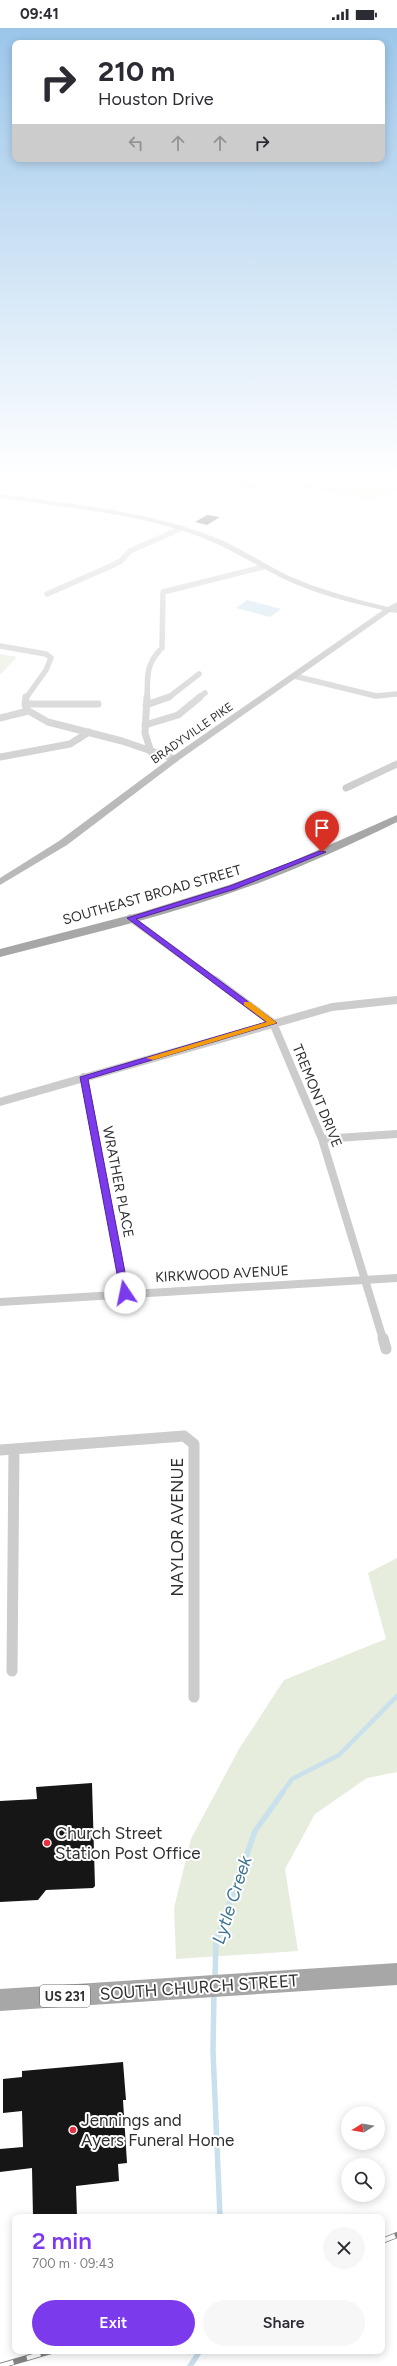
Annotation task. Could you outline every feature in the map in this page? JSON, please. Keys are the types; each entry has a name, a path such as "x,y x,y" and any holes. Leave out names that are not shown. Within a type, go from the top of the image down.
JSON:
{"main road":[{"path":"304,584 318,590 395,608"},
{"name":"BRADYVILLE PIKE","path":"0,882 63,843 175,759 395,608"},
{"name":"SOUTHEAST BROAD STREET","path":"0,953 130,918 233,888 292,866 397,818"},
{"name":"SOUTH CHURCH STREET","path":"0,2000 397,1974"}],"street":[{"path":"47,594 70,584"},
{"path":"151,752 145,733 148,668 150,661 161,650 163,592 195,584"},
{"path":"0,646 46,654 51,658 50,665 28,694 25,704 28,711 44,721 89,732 175,759"},
{"path":"146,706 167,699 199,674"},
{"path":"294,676 376,696 397,694"},
{"path":"145,726 178,715 205,693"},
{"path":"25,704 98,704"},
{"path":"0,718 28,711"},
{"path":"0,757 70,744 89,732"},
{"path":"346,788 397,764"},
{"path":"130,918 273,1023"},
{"path":"0,1102 332,1007 397,1000"},
{"name":"TREMONT DRIVE","path":"273,1023 322,1139 367,1280 386,1348"},
{"name":"WRATHER PLACE","path":"84,1077 125,1293"},
{"path":"322,1139 397,1134"},
{"name":"KIRKWOOD AVENUE","path":"0,1302 125,1293 397,1278"},
{"name":"NAYLOR AVENUE","path":"0,1450 184,1436 194,1444 194,1697"},
{"path":"12,1671 14,1449"}],"green space":[{"path":"0,654 17,657 0,675"},
{"path":"397,1558 397,1772 367,1778 315,1814 285,1869 298,1951 176,1959 174,1908 191,1839 239,1749 284,1680 386,1639 368,1573"}],"water":[{"path":"247,600 281,609 270,617 236,608"}],"building":[{"name":"Church Street Station Post Office","path":"92,1783 95,1886 93,1888 46,1890 38,1900 0,1902 0,1801 37,1799 36,1787"},
{"name":"Jennings and Ayers Funeral Home","path":"123,2062 126,2100 123,2100 127,2163 118,2164 119,2181 76,2186 77,2214 33,2214 32,2168 0,2172 0,2149 23,2147 22,2111 3,2113 3,2079 22,2077 22,2071"}],"waterway":[{"name":"Lytle Creek","path":"282,1793 292,1779 339,1755 397,1696"},
{"name":"Lytle Creek","path":"215,1978 216,1942 255,1831 283,1792"},
{"name":"Lytle Creek","path":"214,1992 213,2051 220,2214"},
{"name":"Lytle Creek","path":"190,2366 198,2354"}],"railway":[{"path":"385,2240 397,2235"},
{"path":"0,2366 41,2354"}],"slow traffic":[{"path":"150,1058 273,1023 247,1004"}],"place":[{"name":"Church Street Station Post Office","path":"47,1843"},
{"name":"Jennings and Ayers Funeral Home","path":"73,2130"}],"route":[{"path":"125,1293 84,1077 273,1023 130,918 178,906 233,888 292,866 322,852"}]}
